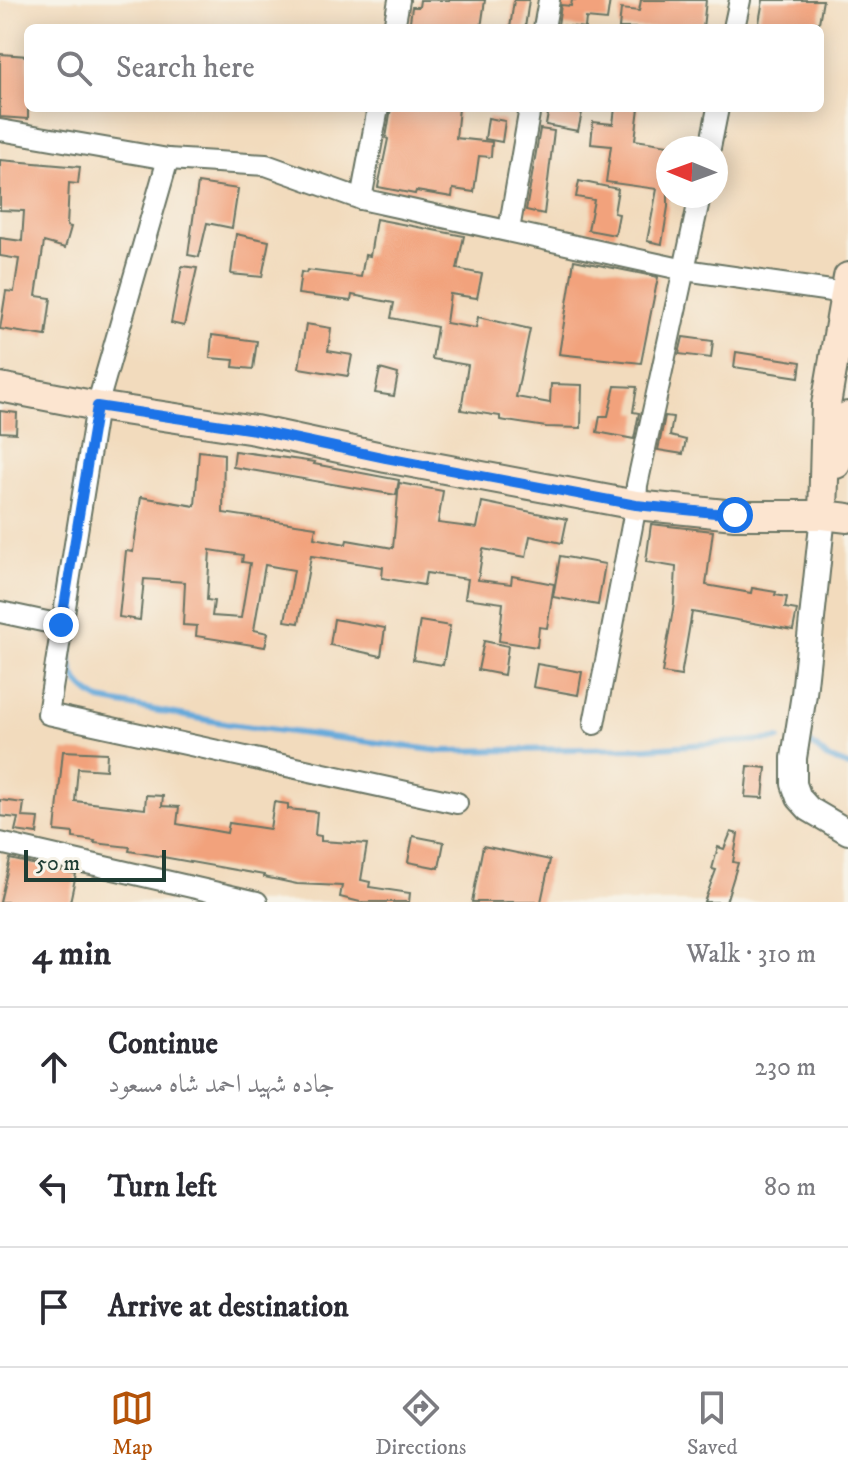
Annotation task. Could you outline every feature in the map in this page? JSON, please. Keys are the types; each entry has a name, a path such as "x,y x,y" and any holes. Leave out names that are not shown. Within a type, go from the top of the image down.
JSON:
{"main road":[{"path":"836,517 826,405 846,285"},
{"path":"0,387 97,406 255,430 636,505 735,515 836,517"},
{"path":"836,517 848,416"}],"street":[{"path":"395,24 399,0"},
{"path":"545,24 549,0"},
{"path":"735,24 740,0"},
{"path":"361,199 377,112"},
{"path":"509,230 529,112"},
{"path":"712,136 717,112"},
{"path":"0,130 168,159 266,165 361,199 685,270 846,285"},
{"path":"168,159 97,406 48,714 457,803"},
{"path":"594,724 636,505 637,485 698,208"},
{"path":"836,517 804,694 794,758 794,784 799,798 809,809 848,832"},
{"path":"0,612 61,625"},
{"path":"0,843 257,902"}],"building":[{"path":"420,0 485,0 482,24 410,24 412,7 419,7"},
{"path":"514,0 529,0 526,24 511,24"},
{"path":"572,0 610,0 607,20 586,18 585,24 558,24 561,5 571,6"},
{"path":"641,0 706,0 703,24 619,24 621,9 639,11"},
{"path":"763,0 823,0 819,24 759,24"},
{"path":"0,54 24,56 24,112 28,112 28,119 0,117"},
{"path":"390,112 459,112 456,138 492,142 491,157 479,156 474,192 453,189 452,197 416,191 415,194 378,187"},
{"path":"548,112 582,112 578,131 546,125"},
{"path":"614,112 638,112 635,140 656,143 656,189 606,182 611,146 591,144 593,122 613,124"},
{"path":"488,118 505,121 502,142 485,139"},
{"path":"540,129 554,131 544,214 526,210"},
{"path":"0,160 80,167 78,184 69,183 67,226 71,227 65,248 44,242 36,296 51,298 46,336 0,329 6,291 14,292 19,259 0,256 0,238 22,241 24,211 0,210"},
{"path":"579,181 618,189 614,213 619,214 615,235 588,230 594,200 576,197"},
{"path":"198,183 238,189 232,228 207,223 199,257 188,255"},
{"path":"656,194 656,208 668,208 662,244 647,241"},
{"path":"376,219 464,236 457,269 482,274 477,298 450,294 446,323 476,328 478,317 530,329 516,397 550,403 551,384 582,385 581,428 546,427 461,410 468,365 432,359 437,327 391,318 394,303 352,295 351,301 298,294 301,272 306,273 307,270 361,277 365,255 370,256"},
{"path":"236,234 269,241 262,277 231,274"},
{"path":"574,260 658,277 641,363 559,354"},
{"path":"182,266 197,268 184,326 171,323"},
{"path":"306,324 331,328 328,351 352,355 348,376 299,368"},
{"path":"212,335 257,341 253,369 233,367 234,360 210,358"},
{"path":"683,337 713,341 711,358 679,354"},
{"path":"736,352 801,362 799,377 734,367"},
{"path":"380,369 398,374 394,396 375,393"},
{"path":"615,386 637,387 633,412 639,413 634,439 597,432 600,416 608,416"},
{"path":"0,411 17,413 16,433 0,432"},
{"path":"665,416 673,417 670,436 686,440 683,454 658,450"},
{"path":"199,451 224,454 223,513 316,527 314,538 346,544 347,540 393,548 399,483 443,491 438,523 477,528 482,502 567,519 562,543 530,536 526,557 483,549 478,580 511,584 512,576 554,584 547,628 539,627 537,647 499,641 503,603 465,598 468,579 426,573 424,585 382,578 383,567 311,556 299,623 285,621 294,570 265,565 254,630 268,633 265,647 196,636 197,626 183,625 185,582 144,579 140,620 119,617 126,551 133,552 141,497 195,506","holes":["210,550 243,555 242,562 250,563 241,618 212,616 214,601 207,600"]},
{"path":"235,451 315,462 399,480 396,495 233,467"},
{"path":"651,524 713,531 706,585 751,593 752,588 787,597 785,608 797,610 793,630 692,612 681,676 662,673 674,604 676,567 646,562"},
{"path":"560,556 605,564 598,605 553,597"},
{"path":"334,619 385,628 381,656 330,645"},
{"path":"420,621 450,626 443,665 413,660"},
{"path":"484,641 508,646 504,675 478,670"},
{"path":"537,664 582,672 578,695 533,687"},
{"path":"63,751 107,753 106,770 78,768 75,801 145,809 146,795 163,796 162,806 179,807 177,824 227,833 229,823 270,829 274,802 288,804 288,809 317,812 315,835 321,836 321,841 367,844 361,880 370,882 369,887 410,893 409,902 360,902 340,897 342,886 297,884 264,875 129,851 130,847 94,843 73,838 73,833 55,831"},
{"path":"748,766 766,768 763,798 745,797"},
{"path":"0,800 24,803 22,817 39,818 37,834 15,831 18,818 0,816"},
{"path":"731,832 738,834 733,862 738,863 726,902 704,902 716,870 712,869 718,847 724,849"},
{"path":"413,836 444,842 439,868 408,862"},
{"path":"483,846 550,860 541,902 472,902"},
{"path":"10,859 76,874 70,902 0,902"}],"waterway":[{"path":"73,617 71,665 79,683 88,692 100,700 229,724 441,751 648,748 779,739"},
{"path":"812,744 826,757 848,766"}],"route":[{"path":"61,625 97,406 255,430 636,505 735,515"}]}
